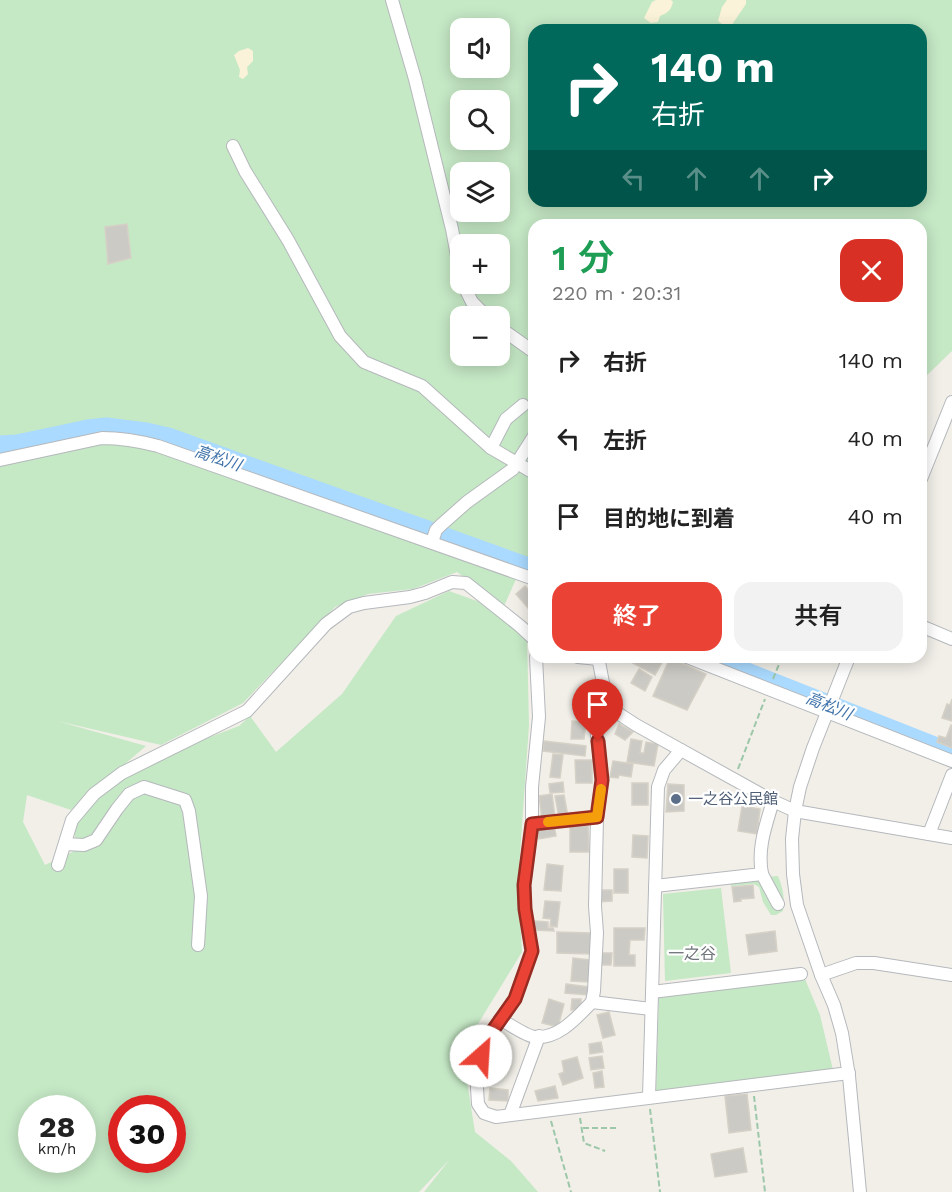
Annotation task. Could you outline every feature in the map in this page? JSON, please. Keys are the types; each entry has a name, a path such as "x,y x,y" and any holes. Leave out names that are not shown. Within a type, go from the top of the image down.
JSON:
{"street":[{"path":"392,0 415,79 453,234"},
{"path":"233,146 245,171 288,240 340,336 364,362 422,386 491,448 528,470"},
{"path":"510,335 528,348"},
{"path":"927,464 952,402"},
{"path":"491,448 506,419 523,405"},
{"path":"0,460 102,438 136,440 528,577"},
{"path":"432,542 436,530 441,525 467,502 513,469 528,445"},
{"path":"58,865 72,820 94,794 122,773 247,711 326,624 349,607 410,597 452,582 466,583 528,633"},
{"path":"927,628 951,637"},
{"path":"536,663 539,717 532,787 532,824 524,885 525,909 532,951 515,999 484,1043 478,1068 477,1088 478,1104 484,1113 496,1117 849,1073"},
{"path":"599,663 605,693 616,712 773,801 795,811 952,838"},
{"path":"706,663 771,683 952,761"},
{"path":"847,663 800,787 792,839 792,863 797,905 842,1033 849,1073 860,1192"},
{"path":"500,1019 534,1037 551,1035 573,1022 591,1002 594,991 597,933 595,906 597,817 602,780 596,727 598,712 605,693"},
{"path":"649,1097 658,787 664,770 681,750"},
{"path":"929,834 952,775"},
{"path":"64,844 84,845 96,840 129,794 144,788 185,800 189,811 201,896 198,945"},
{"path":"773,801 762,840 759,862 762,874 778,904"},
{"path":"532,824 597,817"},
{"path":"655,886 762,874"},
{"path":"821,975 856,963 873,963 952,975"},
{"path":"652,992 801,974"},
{"path":"591,1002 651,1008"},
{"path":"510,1115 539,1036"}],"path":[{"path":"734,779 779,663"},
{"path":"753,1084 765,1192"},
{"path":"649,1097 660,1192"},
{"path":"577,1106 584,1143 605,1151"},
{"path":"548,1110 571,1192"},
{"path":"582,1128 616,1128"}],"green space":[{"path":"0,0 952,0 952,351 927,375 927,219 528,219 528,560 478,540 389,528 517,577 504,606 457,572 413,589 368,594 335,607 243,703 161,745 57,721 146,746 71,810 27,795 23,822 45,865 87,845 75,839 74,818 145,762 239,726 250,716 276,752 342,694 396,616 449,591 477,601 527,637 529,725 518,883 522,952 462,1050 475,1132 511,1161 538,1192 424,1192 450,1159 419,1192 0,1192"},
{"path":"778,876 784,906 783,911 776,915 771,915 763,902 759,887 754,884 731,886 730,880"},
{"path":"721,888 731,973 665,981 663,894"},
{"path":"805,979 820,1015 833,1070 656,1091 659,995"}],"sand":[{"path":"656,0 673,2 669,11 660,16 658,22 651,23 644,18 652,2"},
{"path":"727,0 746,0 746,4 732,24 722,24 718,21 722,7"},
{"path":"248,48 253,51 253,61 247,67 248,74 243,79 239,77 240,70 234,55"}],"building":[{"path":"127,224 131,258 108,264 105,227"},
{"path":"525,586 528,589 528,608 516,594"},
{"path":"633,663 662,663 655,675"},
{"path":"668,663 681,663 706,674 687,710 653,696"},
{"path":"639,669 652,677 645,691 631,683"},
{"path":"952,699 952,721 942,718 947,704 950,705"},
{"path":"572,721 586,722 584,739 571,739"},
{"path":"619,724 633,732 625,740 615,734"},
{"path":"951,725 952,748 937,742 939,736 946,738"},
{"path":"631,739 642,741 640,753 644,753 646,742 658,744 654,766 627,762"},
{"path":"544,741 586,746 585,756 543,751"},
{"path":"553,754 563,755 560,778 550,777"},
{"path":"575,760 592,760 592,783 576,783"},
{"path":"613,761 633,764 631,777 619,775 618,778 610,777"},
{"path":"563,782 564,792 550,793 549,784"},
{"path":"632,783 648,783 648,805 632,805"},
{"path":"668,784 684,785 684,811 666,812"},
{"path":"552,794 555,817 542,819 539,796"},
{"path":"564,795 568,817 559,818 555,796"},
{"path":"742,806 760,809 757,834 738,831"},
{"path":"554,825 556,836 539,839 537,828"},
{"path":"570,826 588,826 589,852 570,852"},
{"path":"633,835 648,836 647,858 632,857"},
{"path":"547,864 563,866 561,891 544,890"},
{"path":"614,869 628,869 628,893 614,893"},
{"path":"753,885 754,898 734,902 732,887"},
{"path":"598,890 612,890 612,901 598,902"},
{"path":"545,901 560,902 557,927 550,926 551,919 543,918"},
{"path":"534,921 548,922 548,928 553,928 554,931 534,930"},
{"path":"614,928 645,928 644,940 630,940 629,955 635,955 635,966 614,966"},
{"path":"775,931 777,951 749,955 746,935"},
{"path":"557,932 591,933 591,954 557,953"},
{"path":"600,953 612,953 611,965 600,965"},
{"path":"573,958 590,960 589,982 571,981"},
{"path":"566,984 589,987 588,995 565,993"},
{"path":"549,999 564,1004 558,1027 542,1023"},
{"path":"572,999 581,999 581,1010 571,1010"},
{"path":"609,1012 615,1035 603,1038 597,1015"},
{"path":"601,1042 603,1052 590,1054 589,1044"},
{"path":"602,1056 604,1068 591,1070 589,1058"},
{"path":"577,1057 583,1078 563,1085 559,1074 564,1072 562,1061"},
{"path":"602,1071 604,1087 595,1088 593,1073"},
{"path":"555,1086 558,1098 538,1101 535,1091"},
{"path":"490,1088 508,1090 508,1101 489,1100"},
{"path":"747,1094 751,1130 729,1133 725,1096"},
{"path":"743,1148 747,1172 715,1177 711,1154"}],"waterway":[{"name":"高松川","path":"0,446 17,445 106,428 146,433 168,438 430,532"},
{"name":"高松川","path":"440,536 528,568"},
{"name":"高松川","path":"721,663 952,754"}],"slow traffic":[{"path":"548,822 597,817 601,789"}],"place":[{"name":"一之谷公民館","path":"676,799"}],"district":[{"name":"一之谷","path":"692,953"}],"route":[{"path":"481,1056 484,1043 515,999 532,951 525,909 524,885 532,824 597,817 602,780 598,741"}]}
